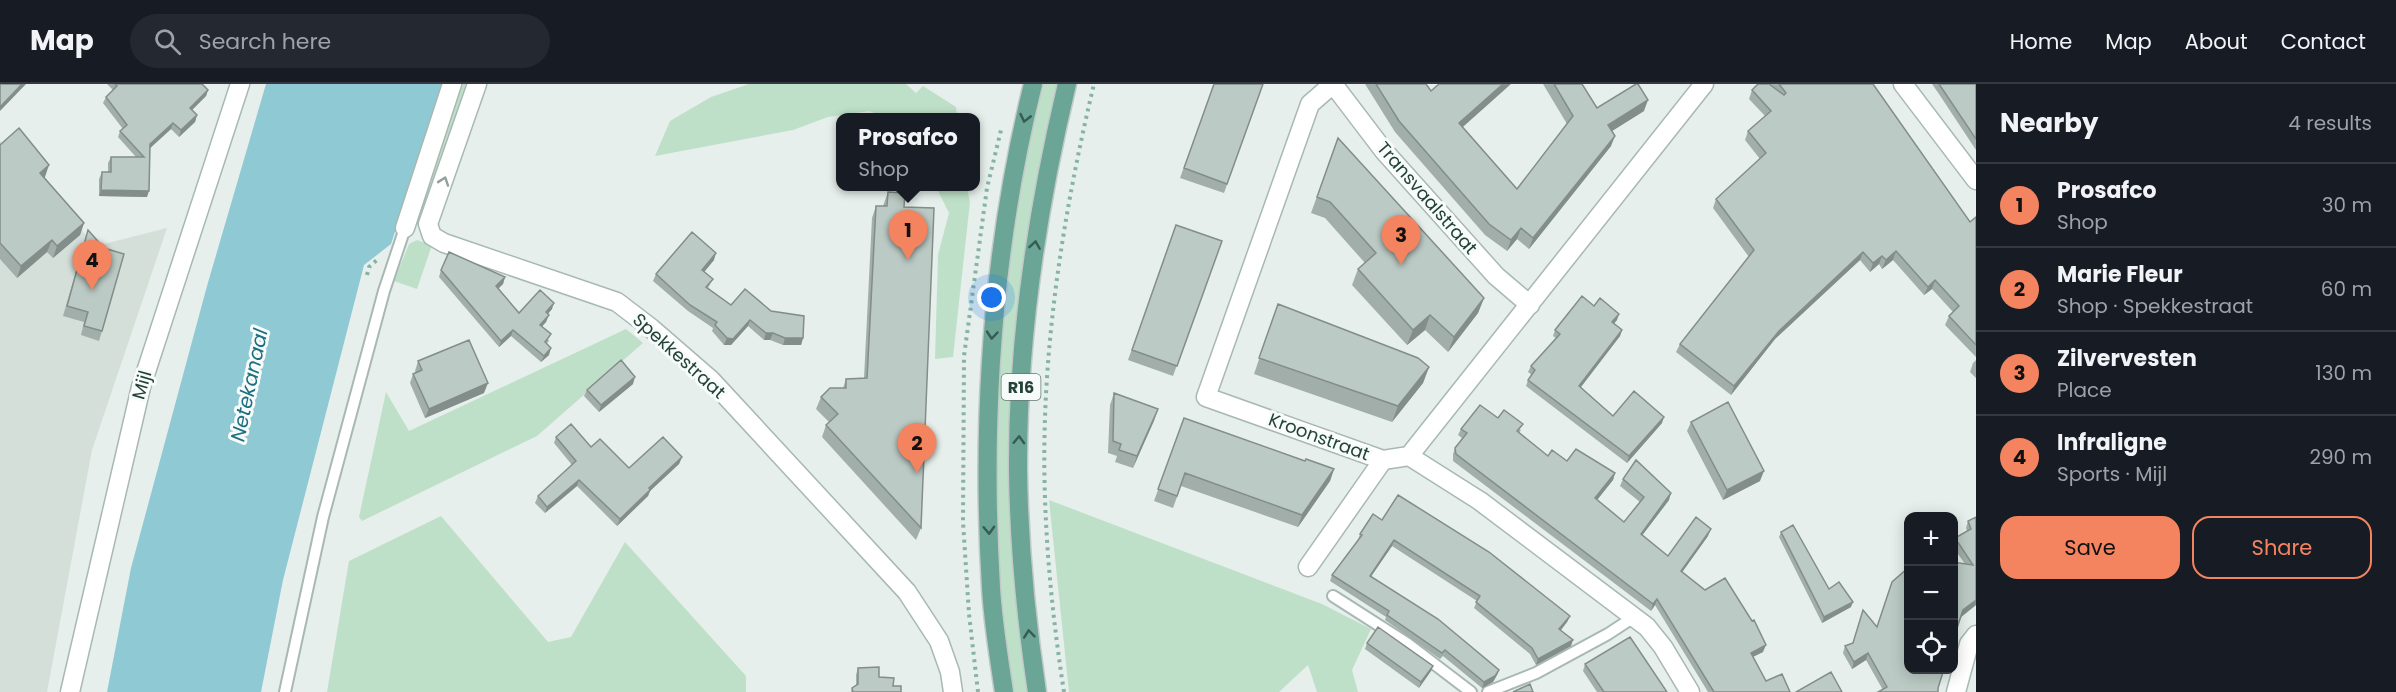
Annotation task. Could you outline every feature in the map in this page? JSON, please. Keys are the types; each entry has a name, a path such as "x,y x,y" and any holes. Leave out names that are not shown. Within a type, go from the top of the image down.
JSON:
{"main road":[{"name":"R16","path":"1004,692 991,590 987,469 988,396 992,330 1003,252 1018,152 1033,84"},
{"name":"R16","path":"1037,692 1024,586 1018,471 1020,402 1034,255 1046,181 1067,84"}],"street":[{"path":"405,228 452,84"},
{"name":"Spekkestraat","path":"477,84 428,224 432,236 444,243 616,303 651,328 711,380 907,592 939,641 950,672 953,692"},
{"name":"Kroonstraat","path":"1333,84 1310,104 1206,397 1383,460 1409,456"},
{"name":"Transvaalstraat","path":"1333,84 1384,151 1496,276 1530,305"},
{"path":"1690,692 1663,647 1647,627 1480,501 1409,456 1704,84"},
{"path":"1903,84 1976,180"},
{"name":"Mijl","path":"70,692 141,387 239,85"},
{"path":"1308,567 1383,460"},
{"path":"1956,692 1969,644 1976,635"}],"lane":[{"path":"285,692 323,517 384,291 405,228"},
{"path":"1333,596 1408,644 1472,692"},
{"path":"1488,692 1536,674 1634,617"}],"path":[{"path":"1064,692 1051,587 1045,497 1046,406 1056,287 1081,141 1094,84"}],"shaded area":[{"path":"0,141 96,246 167,228 92,450 47,692 0,692"}],"green space":[{"path":"457,84 467,84 422,227 416,216"},
{"path":"749,84 906,84 916,93 923,86 956,107 957,113 874,113 869,111 836,113 836,116 793,130 655,156 670,121 711,97"},
{"path":"1038,84 1060,84 1018,330 1031,692 1011,692 1002,620 993,471 997,332 1017,188"},
{"path":"938,191 968,191 970,202 953,357 935,359 938,255 949,213"},
{"path":"417,240 432,245 417,289 394,281 409,244"},
{"path":"626,329 643,343 537,436 362,521 359,517 386,392 409,431"},
{"path":"1049,500 1322,604 1371,629 1352,670 1358,692 1317,692 1308,665 1279,692 1069,692"},
{"path":"441,516 548,642 571,637 625,542 746,676 746,692 327,692 349,561"}],"water":[{"name":"Netekanaal","path":"266,84 443,84 391,244 364,265 283,580 261,692 107,692 131,568 207,286"}],"building":[{"path":"0,84 22,84 0,107"},
{"path":"115,84 202,84 208,90 190,108 197,115 181,130 173,123 150,144 149,191 101,190 102,172 111,172 111,157 144,157 120,131 127,125 106,97 117,86"},
{"path":"1214,84 1263,84 1227,184 1184,168"},
{"path":"1376,84 1426,84 1431,91 1439,84 1503,84 1459,123 1517,189 1573,116 1554,84 1582,84 1597,108 1636,84 1648,100 1608,125 1615,136 1533,238 1521,228 1511,240 1489,224 1399,121"},
{"path":"1758,84 1769,84 1784,95 1786,93 1779,84 1873,84 1970,222 1976,217 1976,345 1949,316 1959,306 1935,280 1928,287 1896,251 1886,260 1882,256 1873,263 1863,252 1779,331 1734,386 1680,344 1754,250 1716,199 1766,153 1748,131 1771,111 1752,90"},
{"path":"1939,84 1976,84 1976,139 1941,87"},
{"path":"19,128 49,165 40,173 84,223 57,246 52,240 21,266 0,243 0,145"},
{"path":"1338,138 1484,298 1454,337 1430,315 1413,330 1358,269 1376,253 1330,202 1317,197"},
{"path":"888,192 905,193 904,207 934,208 921,528 826,425 838,414 821,397 830,388 846,388 846,379 867,378 876,206 887,206"},
{"path":"1176,225 1222,241 1177,366 1132,350"},
{"path":"88,230 104,248 124,254 102,331 84,326 88,312 67,306"},
{"path":"692,232 716,253 702,270 713,279 706,287 731,305 745,289 771,311 804,316 803,338 785,338 766,333 750,320 733,339 727,338 715,325 717,322 690,305 656,274"},
{"path":"449,252 505,277 496,286 519,313 540,290 554,303 546,312 549,315 540,325 551,334 545,342 551,348 544,356 513,330 501,341 441,270"},
{"path":"1582,296 1594,306 1600,298 1619,314 1612,322 1622,330 1579,386 1613,416 1634,391 1664,417 1629,456 1528,380 1535,370 1531,366 1560,334 1555,330"},
{"path":"1278,304 1418,358 1429,367 1398,406 1259,358"},
{"path":"469,340 488,383 429,409 413,374 422,370 418,361"},
{"path":"621,360 635,377 601,405 587,390"},
{"path":"1114,393 1158,409 1137,456 1119,450 1121,444 1113,441"},
{"path":"1728,402 1764,471 1727,490 1691,422"},
{"path":"1480,405 1498,418 1504,410 1523,424 1517,431 1548,456 1552,450 1567,461 1576,449 1615,473 1595,498 1624,522 1644,497 1623,479 1636,460 1671,493 1641,534 1668,556 1696,517 1711,529 1681,571 1705,590 1725,578 1752,621 1754,620 1766,645 1751,653 1766,681 1782,674 1790,692 1714,692 1657,599 1653,604 1456,454 1455,448 1467,433 1461,429"},
{"path":"1184,418 1334,469 1302,515 1185,473 1177,496 1158,489"},
{"path":"571,424 591,447 600,439 629,468 663,437 682,457 620,519 579,480 547,507 538,496 576,461 556,437"},
{"path":"1398,495 1489,552 1570,616 1559,629 1573,640 1538,659 1532,648 1476,602 1480,596 1394,540 1370,576 1438,619 1499,670 1495,676 1484,682 1445,650 1442,653 1387,615 1389,611 1332,575 1362,535 1360,534 1373,514 1382,520"},
{"path":"1976,517 1976,600 1963,610 1958,625 1958,563 1973,565 1958,542 1958,536 1971,529 1968,521"},
{"path":"1793,525 1829,589 1839,582 1853,602 1824,617 1781,532"},
{"path":"1904,572 1904,674 1942,674 1938,692 1878,692 1887,687 1868,653 1854,662 1845,646 1853,643 1863,610 1877,627 1892,582"},
{"path":"1378,627 1433,666 1421,682 1367,643"},
{"path":"1630,637 1667,692 1604,692 1585,664"},
{"path":"879,667 879,677 894,678 893,686 901,686 901,692 853,692 852,688 858,684 858,668"},
{"path":"1831,672 1842,692 1796,692"},
{"path":"1530,684 1533,692 1513,692"}],"place":[{"name":"Prosafco","path":"908,260"},
{"name":"Zilvervesten","path":"1401,265"},
{"name":"Infraligne","path":"92,290"},
{"name":"Marie Fleur","path":"917,473"}]}
